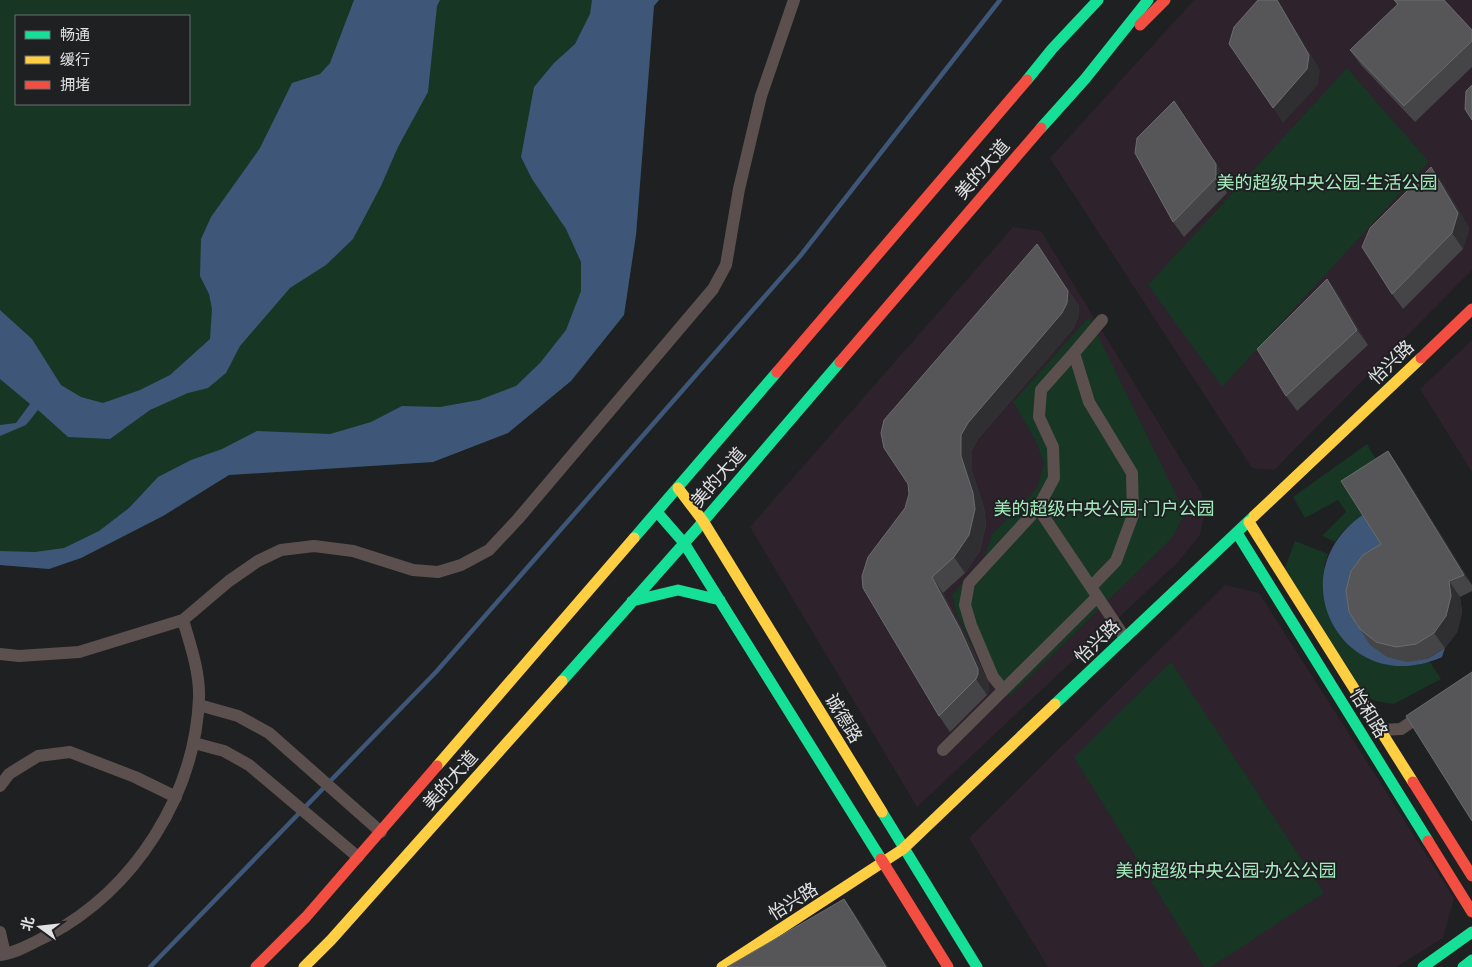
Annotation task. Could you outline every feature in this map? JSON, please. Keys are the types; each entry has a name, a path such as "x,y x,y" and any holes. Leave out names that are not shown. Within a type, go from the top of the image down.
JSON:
{"main road":[{"path":"1052,49 1088,0"},
{"name":"美的大道","path":"256,967 306,917 990,126 1052,49 1098,0"},
{"name":"美的大道","path":"304,967 331,940 684,543 1018,154 1085,79 1148,0"},
{"path":"1085,79 1166,0"},
{"name":"怡兴路","path":"722,967 883,864 903,849 1472,309"},
{"name":"诚德路","path":"678,488 703,521 977,967"},
{"path":"657,512 684,543 948,967"},
{"name":"怡和路","path":"1249,522 1472,876"},
{"name":"怡和路","path":"1237,533 1472,912"},
{"path":"632,601 678,590 720,600"},
{"path":"1423,967 1472,932"},
{"path":"1463,967 1472,960"}],"street":[{"path":"0,654 19,656 79,652 183,620 229,581 258,561 281,550 314,546 352,551 413,570 438,572 461,565 489,550 518,519 713,289 726,265 740,189 761,96 794,0"},
{"path":"1003,689 993,677 971,625 965,605 969,583 1038,508 1054,478 1053,446 1039,417 1041,390 1102,320"},
{"path":"943,750 1094,592 1116,561 1133,515 1132,474 1090,402 1074,353"},
{"path":"1038,508 1126,638"},
{"path":"0,932 2,954 35,942 69,924 99,901 124,876 150,844 176,797 194,743 200,696 194,660 183,620"},
{"path":"198,705 238,716 270,733 380,832"},
{"path":"1381,730 1401,729 1434,706"},
{"path":"1394,752 1401,729"},
{"path":"194,743 224,751 249,764 358,857"},
{"path":"0,786 9,774 38,756 70,752 135,777 176,797"}],"shaded area":[{"path":"1194,0 1472,0 1472,270 1274,470 1252,468 1050,158"},
{"path":"1013,227 1041,231 1202,494 1204,516 1200,535 1177,563 917,807 750,527"},
{"path":"1472,340 1472,472 1420,389"},
{"path":"1225,585 1259,593 1454,898 1443,938 1396,967 1048,967 969,838"}],"green space":[{"path":"0,0 659,0 654,6 636,235 624,315 571,381 508,433 433,462 229,475 163,516 81,558 49,569 0,565"},
{"name":"美的超级中央公园-生活公园","path":"1347,68 1429,162 1222,387 1148,285"},
{"name":"美的超级中央公园-门户公园","path":"1089,317 1185,513 1172,538 1010,696 994,687 957,615 952,595 985,556 992,534 1037,488 1044,464 1036,441 1013,402"},
{"path":"1367,444 1385,475 1364,514 1343,531 1335,542 1322,536 1346,512 1338,500 1305,518 1293,497"},
{"path":"1295,541 1328,554 1324,566 1365,657 1397,666 1430,662 1441,679 1394,704 1375,701 1361,693 1285,568"},
{"name":"美的超级中央公园-办公公园","path":"1171,662 1324,893 1211,967 1204,967 1074,757"}],"water":[{"path":"354,0 440,0 437,6 428,92 398,147 381,186 353,239 326,265 290,288 240,346 226,373 208,388 188,393 150,410 110,439 68,437 38,410 26,425 0,436 0,425 16,423 30,404 0,379 0,310 32,339 61,385 81,397 103,403 140,390 170,375 210,339 212,309 209,294 200,276 201,239 211,217 260,148 292,83 320,74 330,63"},
{"path":"592,0 659,0 654,6 636,235 624,315 571,381 508,433 433,462 229,475 163,516 81,558 49,569 0,565 0,551 35,552 64,548 99,531 129,508 158,477 191,460 222,449 257,431 330,434 371,422 402,406 440,407 479,400 516,386 540,363 566,330 581,291 581,262 566,229 532,179 521,157 534,87 554,63 575,44 590,14"},
{"path":"1364,514 1392,560 1427,659 1445,648 1442,657 1407,666 1376,662 1351,647 1333,624 1324,597 1325,568 1338,539"}],"building":[{"path":"1258,0 1277,0 1309,55 1307,69 1273,108 1229,44 1234,27"},
{"path":"1394,0 1444,0 1472,30 1472,41 1404,106 1350,50 1398,4"},
{"path":"1472,85 1472,120 1465,109 1466,91"},
{"path":"1174,101 1216,164 1216,178 1173,222 1135,153 1137,138"},
{"path":"1431,167 1458,213 1452,233 1392,294 1362,247 1370,228"},
{"path":"1037,244 1068,291 1067,303 1062,313 968,423 961,435 961,456 973,493 975,509 969,535 954,557 932,577 960,629 978,669 978,674 976,679 939,716 863,588 862,576 868,557 905,508 909,494 908,484 884,448 881,433 884,420"},
{"path":"1327,279 1357,330 1286,396 1257,349"},
{"path":"1388,451 1464,575 1449,581 1451,596 1446,616 1434,633 1416,644 1396,647 1376,642 1360,629 1349,612 1346,591 1351,571 1363,555 1381,544 1341,481"},
{"path":"1472,672 1472,821 1406,716"},
{"path":"844,899 886,967 727,967"}],"waterway":[{"path":"150,967 436,672 801,255 1000,0"}],"traffic: fast":[{"path":"1027,80 1052,49 1098,0"},
{"path":"1041,128 1085,79 1148,0"},
{"path":"562,681 695,531 840,362"},
{"path":"634,538 777,372"},
{"path":"657,512 684,543 881,859"},
{"path":"1055,704 1254,516"},
{"path":"1237,533 1428,841"},
{"path":"632,601 678,590 720,600"},
{"path":"882,812 977,967"},
{"path":"1423,967 1472,932"},
{"path":"1463,967 1472,960"}],"traffic: slow":[{"path":"1254,516 1421,358"},
{"path":"678,488 703,521 882,812"},
{"path":"1249,522 1413,782"},
{"path":"437,766 634,538"},
{"path":"304,967 331,940 562,681"},
{"path":"722,967 903,849 1055,704"}],"traffic: jam":[{"path":"1140,25 1165,0"},
{"path":"777,372 1027,80"},
{"path":"840,362 1041,128"},
{"path":"1421,358 1472,309"},
{"path":"256,967 306,917 437,766"},
{"path":"1413,782 1472,876"},
{"path":"1428,841 1472,912"},
{"path":"881,859 948,967"}]}
